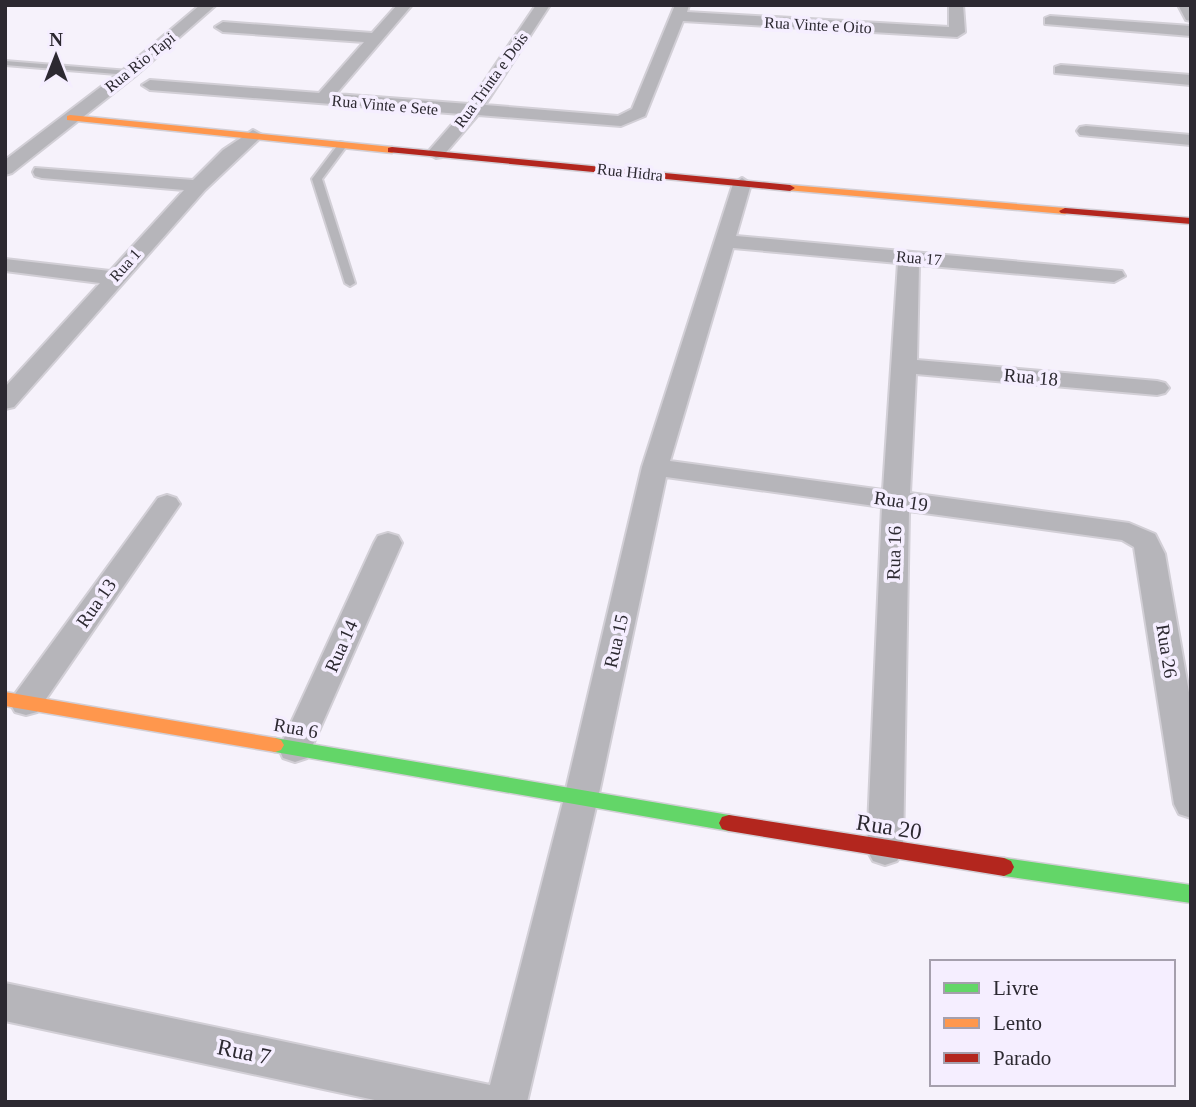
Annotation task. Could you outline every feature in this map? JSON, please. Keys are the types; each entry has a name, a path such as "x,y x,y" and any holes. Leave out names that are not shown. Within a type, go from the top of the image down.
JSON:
{"street":[{"name":"Rua Rio Tapi","path":"5,169 129,73 209,5"},
{"path":"322,100 405,5"},
{"name":"Rua Trinta e Dois","path":"436,153 472,112 543,5"},
{"path":"812,25 816,5"},
{"name":"Rua Vinte e Oito","path":"680,10 812,25 957,32 956,5"},
{"path":"1185,5 1191,17"},
{"name":"Rua Vinte e Sete","path":"150,85 472,112 621,121 639,112 680,10"},
{"path":"1050,21 1191,31"},
{"path":"223,27 376,38"},
{"path":"1061,70 1191,80"},
{"name":"Rua Hidra","path":"70,118 742,184 1190,223"},
{"path":"1086,131 1191,140"},
{"name":"Rua 1","path":"8,397 198,186 253,135"},
{"path":"41,172 198,186"},
{"name":"Rua 15","path":"506,1102 581,798 655,467 742,184"},
{"name":"Rua 17","path":"723,241 1114,276"},
{"name":"Rua 16","path":"885,850 896,500 909,256"},
{"path":"5,265 113,278"},
{"name":"Rua 18","path":"905,366 1157,388"},
{"name":"Rua 19","path":"655,467 1129,532 1145,541"},
{"name":"Rua 13","path":"16,701 167,504"},
{"name":"Rua 26","path":"1145,541 1151,554 1191,804"},
{"name":"Rua 14","path":"295,749 388,544"},
{"name":"Rua 6","path":"16,701 581,798"},
{"name":"Rua 20","path":"581,798 885,850 1191,894"},
{"name":"Rua 7","path":"5,1002 482,1102"}],"lane":[{"path":"5,63 129,73"},
{"path":"343,144 317,179 350,283"}],"traffic: fast":[{"path":"275,745 729,823"},
{"path":"1004,867 1191,894"}],"traffic: slow":[{"path":"70,118 392,150"},
{"path":"790,188 1065,211"},
{"path":"5,699 275,745"}],"traffic: jam":[{"path":"392,150 790,188"},
{"path":"1065,211 1191,221"},
{"path":"729,823 1004,867"}]}
